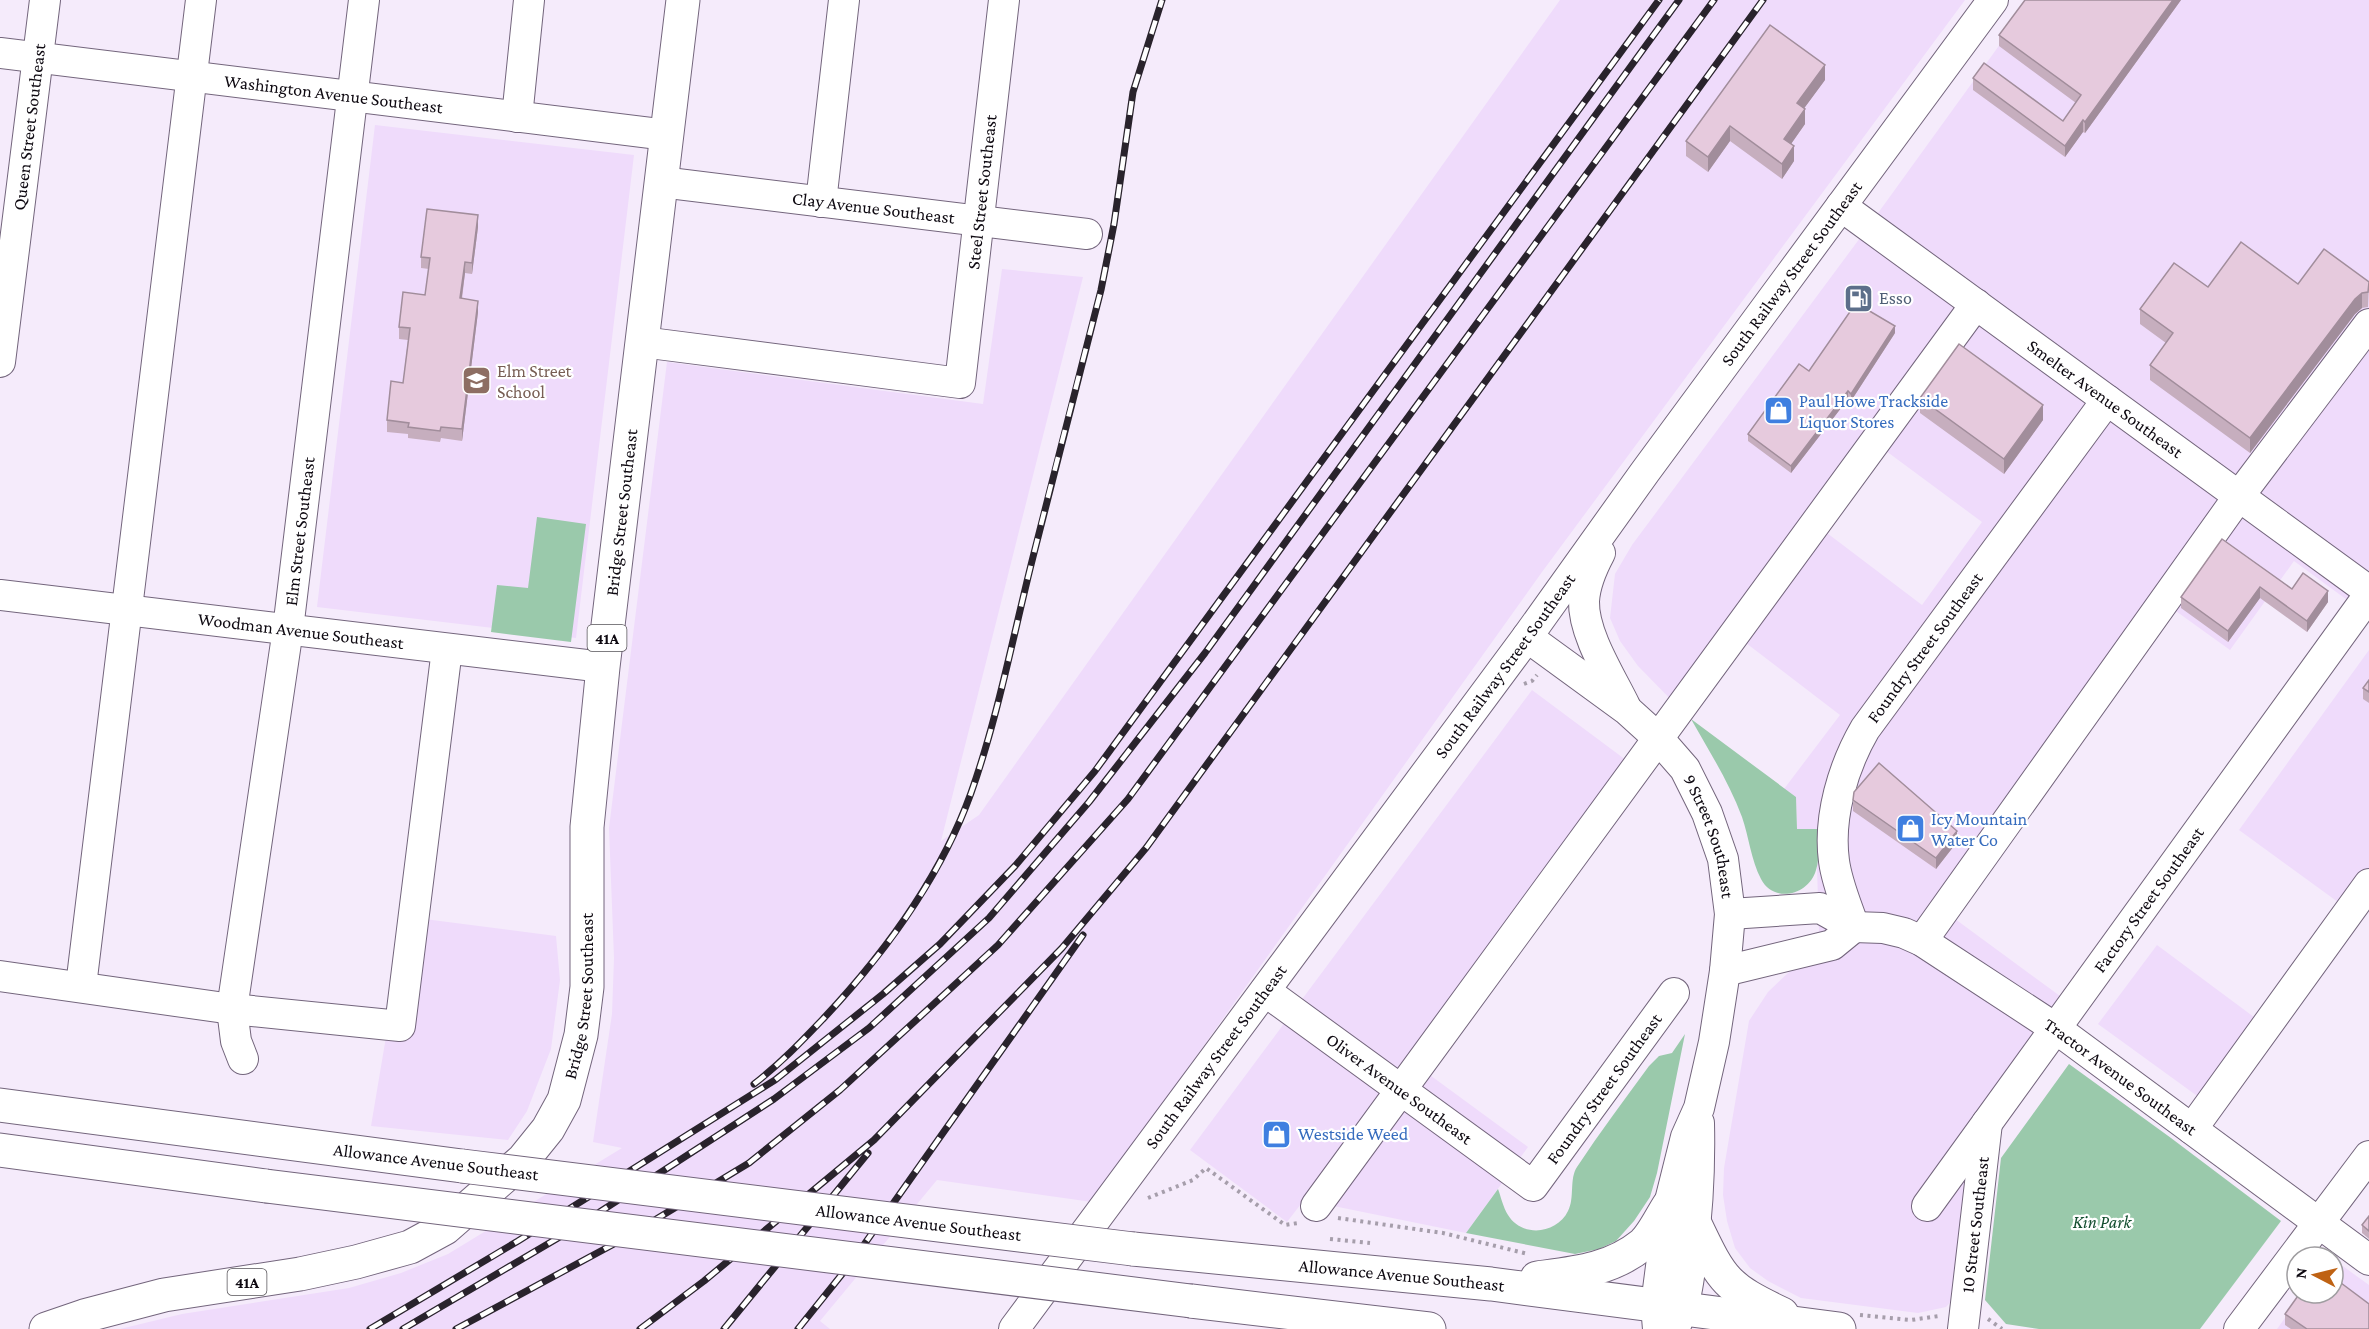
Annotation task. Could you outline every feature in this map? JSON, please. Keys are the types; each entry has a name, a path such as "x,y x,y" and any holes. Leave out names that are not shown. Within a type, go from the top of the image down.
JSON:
{"main road":[{"name":"Bridge Street Southeast","path":"46,1329 84,1316 164,1295 300,1274 410,1247 445,1228 523,1160 548,1129 564,1100 581,1035 587,987 587,827 603,667 682,0"},
{"name":"Allowance Avenue Southeast","path":"0,1105 462,1166 1133,1249 1491,1284 1668,1318 1806,1325 1839,1329"},
{"path":"0,1150 266,1186 1429,1329"},
{"path":"1491,1284 1591,1271 1606,1266 1644,1243 1669,1205"},
{"path":"1696,1226 1716,1267 1734,1288 1752,1300 1806,1325"}],"street":[{"name":"Queen Street Southeast","path":"0,362 45,0"},
{"path":"81,986 201,0"},
{"name":"Elm Street Southeast","path":"243,1059 236,1041 232,1009 288,629 364,0"},
{"path":"517,117 530,0"},
{"path":"821,202 844,0"},
{"name":"Steel Street Southeast","path":"642,342 960,383 1004,0"},
{"name":"South Railway Street Southeast","path":"1014,1329 1527,637 1645,472 1993,0"},
{"name":"Washington Avenue Southeast","path":"0,53 667,135"},
{"name":"Clay Avenue Southeast","path":"661,182 1086,234"},
{"name":"Smelter Avenue Southeast","path":"1841,206 2369,593"},
{"path":"1317,1214 1401,1090 1976,304"},
{"path":"1922,940 2239,496 2369,324"},
{"name":"Foundry Street Southeast","path":"1854,927 1837,875 1834,860 1834,836 1843,774 1854,748 1865,729 2108,400"},
{"path":"1626,709 1588,626 1584,602 1591,570 1645,472"},
{"name":"Factory Street Southeast","path":"1927,1206 2369,593"},
{"name":"Woodman Avenue Southeast","path":"0,595 603,667"},
{"name":"9 Street Southeast","path":"1527,637 1626,709 1658,738 1685,769 1707,813 1723,860 1730,914 1725,971 1714,1042 1699,1108 1686,1137 1669,1205 1668,1318"},
{"path":"0,976 232,1009 400,1026 447,649"},
{"path":"2192,1129 2369,884"},
{"name":"Tractor Avenue Southeast","path":"1730,914 1820,908 1854,927 1883,928 1922,940 2055,1028 2369,1260"},
{"path":"1725,971 1832,945 1854,927"},
{"name":"Oliver Avenue Southeast","path":"1265,991 1533,1186"},
{"name":"Foundry Street Southeast","path":"1533,1186 1674,993"},
{"name":"9 Street Southeast","path":"1668,1318 1696,1226 1700,1183 1699,1108"},
{"name":"10 Street Southeast","path":"1972,1323 1988,1120"},
{"path":"2240,1329 2369,1156"}],"path":[{"path":"1148,1197 1193,1180 1206,1168 1285,1225 1317,1214 1443,1233 1529,1254"},
{"path":"1354,1241 1377,1244"},
{"path":"1972,1323 1988,1318 2002,1329"}],"shaded area":[{"path":"1560,0 1965,0 1542,572 1092,1202 937,1180 820,1321 830,1329 120,1329 182,1314 349,1288 401,1273 448,1254 622,1148 593,1142 612,1014 614,958 609,828 667,362 983,404 1002,269 1083,277 941,841 979,815"},
{"path":"2032,0 2369,0 2369,616 2294,561 2230,650 2173,609 1951,916 2060,996 1983,1103 1955,1297 1946,1307 1918,1313 1801,1298 1768,1281 1750,1268 1735,1248 1727,1221 1723,1195 1724,1168 1749,1021 1768,992 1789,972 1820,959 1818,829 1797,829 1796,797 1784,789 1840,715 1742,640 1686,715 1638,666 1620,641 1610,618 1615,574 1632,545 1860,238","holes":["1882,448 1982,522 1922,605 1823,530"]},
{"name":"Elm Street School","path":"375,125 634,155 576,638 317,607"},
{"path":"2369,650 2369,868 2342,905 2239,830"},
{"path":"1532,690 1642,772 1423,1070 1528,1147 1466,1233 1304,1200 1287,1222 1190,1150"},
{"path":"401,916 556,936 560,980 551,1049 527,1111 508,1140 371,1126 389,1019"},
{"path":"2157,945 2258,1020 2200,1098 2098,1024"},
{"path":"2345,1268 2369,1285 2369,1329 2277,1329 2294,1305 2345,1305"}],"green space":[{"path":"537,517 586,524 571,642 491,632 497,585 528,588"},
{"path":"1691,719 1796,797 1797,829 1818,829 1816,870 1812,879 1799,890 1782,894 1774,892 1761,879 1737,804"},
{"path":"1685,1034 1657,1173 1650,1197 1634,1221 1616,1241 1599,1249 1575,1254 1466,1233 1498,1189 1508,1215 1522,1227 1539,1230 1556,1225 1563,1219 1570,1206 1573,1177 1577,1167 1649,1066 1659,1056 1672,1053"},
{"name":"Kin Park","path":"2069,1064 2281,1221 2200,1329 2039,1329 2006,1324 1985,1300 2001,1158"}],"building":[{"path":"2025,0 2173,0 2085,122 2083,120 2065,146 1973,78 1984,63 2063,121 2081,95 1999,35"},
{"path":"1770,25 1825,65 1797,103 1805,109 1784,139 1794,146 1782,164 1730,126 1708,157 1686,141"},
{"path":"427,209 478,215 472,263 465,262 460,298 478,301 462,429 441,427 440,431 408,427 409,423 387,420 391,381 403,383 410,328 399,327 403,292 425,295 430,258 421,257"},
{"path":"2241,242 2298,284 2324,249 2369,282 2368,292 2362,293 2355,299 2250,438 2150,365 2173,333 2140,309 2174,263 2208,287"},
{"path":"1856,303 1895,326 1851,394 1848,391 1791,466 1748,434 1799,364 1809,371"},
{"path":"1959,344 2043,405 2004,459 1920,398"},
{"path":"2222,539 2292,589 2303,573 2328,591 2307,621 2260,587 2228,631 2181,597"},
{"path":"2369,680 2369,692 2363,688"},
{"name":"Icy Mountain Water Co","path":"1879,763 1957,831 1936,858 1853,800 1854,792"},
{"path":"2369,1216 2369,1231 2362,1225"},
{"path":"2345,1286 2369,1304 2369,1329 2307,1329 2285,1314 2291,1305 2345,1305"}],"railway":[{"path":"754,1084 823,1019 889,941 909,914 944,855 971,793 997,706 1101,290 1114,224 1133,92 1162,0"},
{"path":"370,1329 518,1241 775,1080 883,994 940,944 1015,866 1095,771 1659,0"},
{"path":"403,1329 575,1228 774,1099 869,1028 989,918 1089,802 1205,653 1679,0"},
{"path":"456,1329 625,1238 749,1163 840,1090 998,945 1128,799 1714,0"},
{"path":"640,1329 704,1281 874,1140 1062,948 1146,848 1763,0"},
{"path":"798,1329 851,1263 1083,935"},
{"path":"724,1329 868,1153"}],"place":[{"name":"Esso","path":"1858,298"},
{"name":"Elm Street School","path":"476,381"},
{"name":"Paul Howe Trackside Liquor Stores","path":"1778,411"},
{"name":"Icy Mountain Water Co","path":"1910,829"},
{"name":"Westside Weed","path":"1277,1134"}]}
